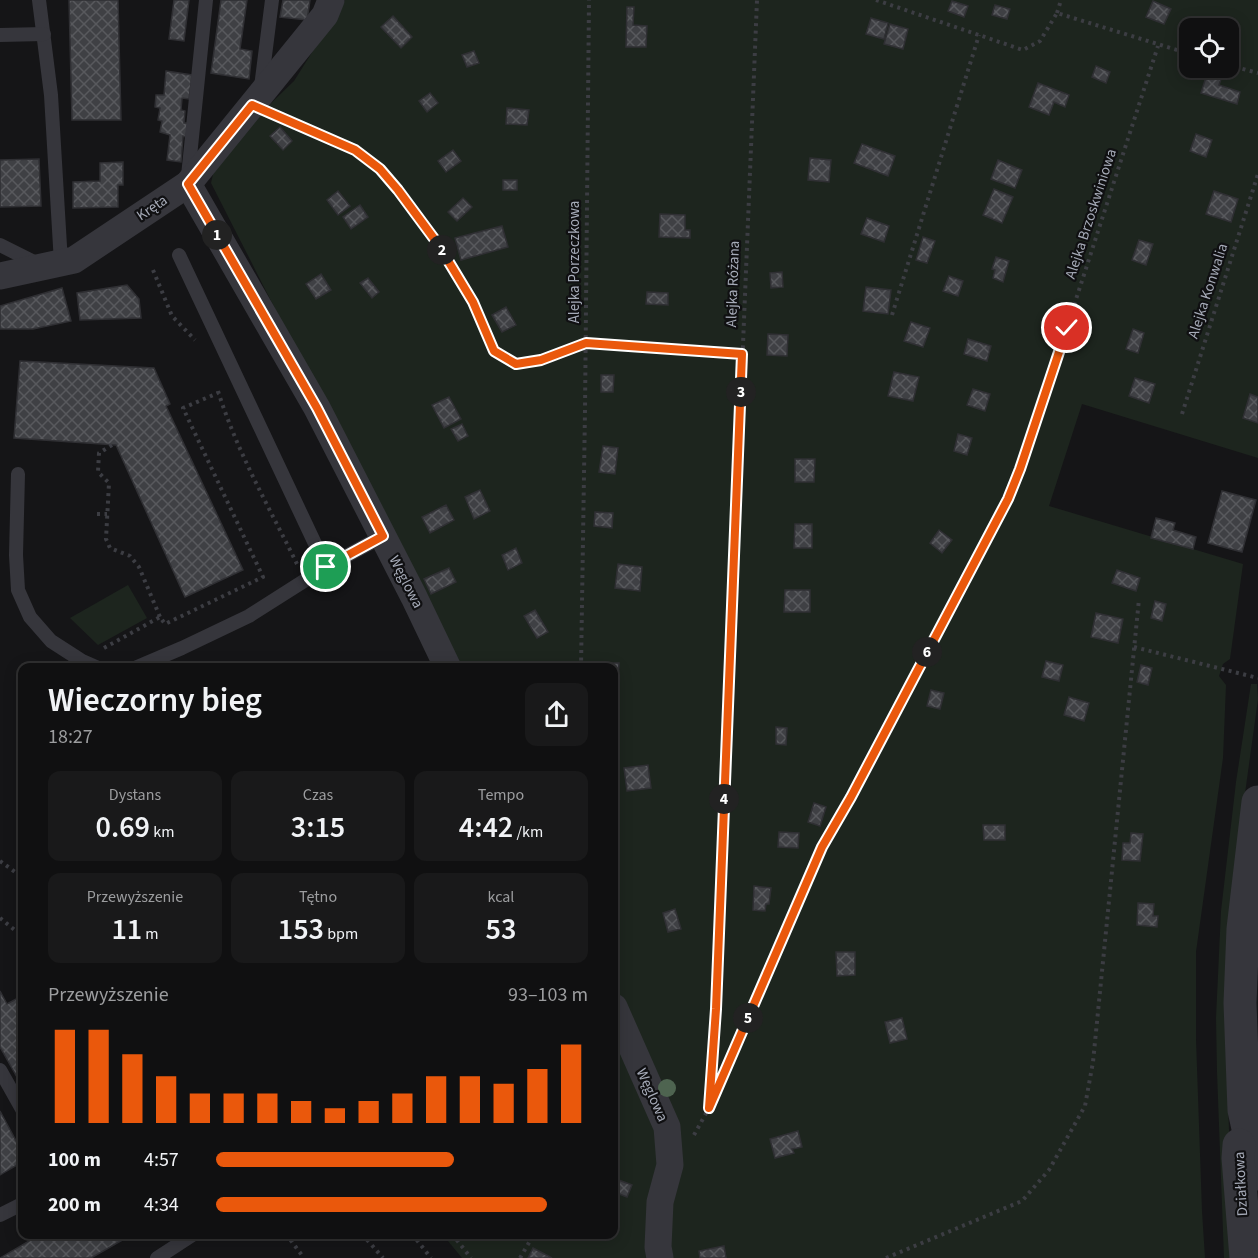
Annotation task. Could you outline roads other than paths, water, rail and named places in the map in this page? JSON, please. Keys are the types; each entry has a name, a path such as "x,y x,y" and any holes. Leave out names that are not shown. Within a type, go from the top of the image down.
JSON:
{"street":[{"name":"Kręta","path":"0,276 74,260 188,184 329,4"},
{"name":"Węglowa","path":"188,184 317,408 446,663"},
{"name":"Działkowa","path":"1258,802 1243,929 1250,973 1241,1057 1251,1112 1258,1174"},
{"name":"Węglowa","path":"618,1016 667,1127 670,1165 660,1202 658,1247 660,1258"},
{"name":"Działkowa","path":"1245,1258 1238,1158 1251,1112"}],"lane":[{"path":"0,245 52,265 51,95 39,0"},
{"path":"188,184 207,0"},
{"path":"256,100 272,0"},
{"path":"0,34 44,34"},
{"path":"179,255 326,567"},
{"path":"18,474 16,555 18,590 30,616 51,641 87,663"},
{"path":"147,663 249,616 326,567 383,536"},
{"path":"0,1070 18,1102"},
{"path":"0,1215 18,1206"},
{"path":"157,1258 186,1239"}]}
